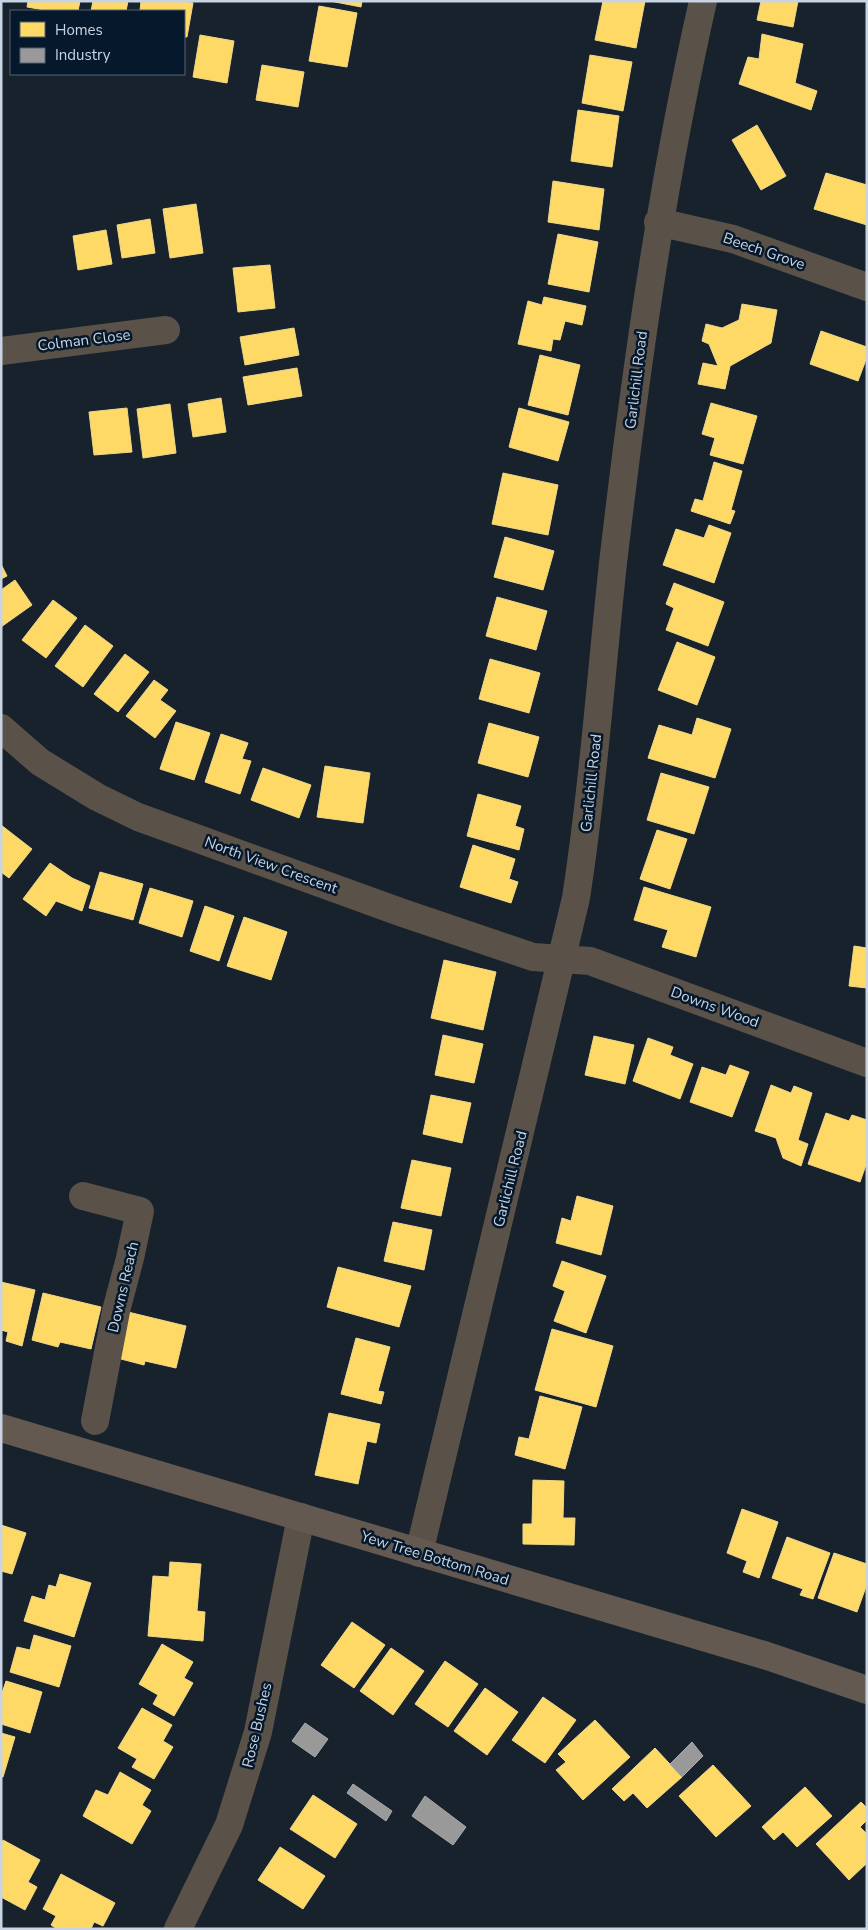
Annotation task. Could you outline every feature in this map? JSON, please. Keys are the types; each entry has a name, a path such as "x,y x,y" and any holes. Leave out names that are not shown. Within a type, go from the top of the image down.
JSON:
{"main road":[{"name":"Yew Tree Bottom Road","path":"1,1428 764,1655 867,1690"}],"street":[{"name":"Garlichill Road","path":"419,1553 532,1089 576,898 587,826 614,554 645,312 658,222 686,75 703,1"},
{"name":"Beech Grove","path":"658,222 733,239 867,288"},
{"name":"Colman Close","path":"1,351 166,330"},
{"name":"North View Crescent","path":"1,728 40,762 98,798 138,817 427,922 533,957 561,960"},
{"name":"Downs Wood","path":"561,960 590,961 867,1063"},
{"name":"Downs Reach","path":"83,1196 140,1211 116,1311 95,1421"},
{"name":"Rose Bushes","path":"184,1927 230,1825 258,1732 301,1516"}],"building: Homes":[{"path":"28,1 80,1 78,10 44,10 27,7"},
{"path":"93,1 128,1 126,10 91,10"},
{"path":"141,1 182,1 193,3 187,37 185,37 185,10 140,10"},
{"path":"330,1 362,1 361,7"},
{"path":"603,1 645,1 636,48 595,40"},
{"path":"761,1 798,1 793,27 757,20"},
{"path":"319,6 357,13 347,67 309,61"},
{"path":"762,34 803,44 795,83 817,91 811,110 739,84 748,57 759,59"},
{"path":"200,35 234,41 227,83 193,77"},
{"path":"590,55 632,62 623,111 582,103"},
{"path":"262,65 304,72 298,107 256,100"},
{"path":"578,110 619,116 612,167 571,161"},
{"path":"757,125 786,176 761,190 732,140"},
{"path":"826,173 867,185 867,225 814,209"},
{"path":"553,181 604,189 599,230 548,222"},
{"path":"196,204 203,253 170,258 163,209"},
{"path":"150,219 155,253 122,258 117,225"},
{"path":"106,230 112,264 78,270 73,236"},
{"path":"558,234 598,242 589,292 548,284"},
{"path":"270,265 275,308 238,312 233,268"},
{"path":"544,297 586,306 582,325 565,321 560,340 553,339 551,351 518,344 528,301 542,305"},
{"path":"742,304 777,310 771,343 730,366 725,389 698,384 703,363 718,366 709,344 702,341 706,324 722,328 739,320"},
{"path":"294,328 299,355 245,365 240,337"},
{"path":"821,331 867,347 867,357 858,381 810,364"},
{"path":"540,355 580,365 568,415 528,405"},
{"path":"297,368 302,396 248,405 243,377"},
{"path":"221,398 226,432 193,437 188,404"},
{"path":"711,403 757,416 743,464 710,455 715,438 702,434"},
{"path":"170,404 176,453 143,458 137,409"},
{"path":"127,408 132,452 94,455 89,412"},
{"path":"519,408 569,422 558,461 509,447"},
{"path":"714,462 742,471 731,510 735,511 730,524 691,511 695,499 703,501"},
{"path":"503,473 558,485 548,535 492,524"},
{"path":"709,525 731,533 714,583 663,565 676,529 704,538"},
{"path":"505,537 554,551 543,590 494,577"},
{"path":"1,564 7,576 1,579"},
{"path":"15,580 32,605 1,627 1,590"},
{"path":"674,583 724,602 708,646 666,630 674,608 666,604"},
{"path":"497,597 547,611 536,650 486,636"},
{"path":"53,600 77,618 46,658 22,640"},
{"path":"85,625 113,646 83,687 55,666"},
{"path":"677,642 715,657 697,705 658,690"},
{"path":"125,654 149,672 118,712 94,694"},
{"path":"490,659 540,673 529,713 479,699"},
{"path":"154,680 168,690 160,700 176,711 155,738 126,716"},
{"path":"697,718 731,729 715,778 648,758 659,725 692,735"},
{"path":"176,722 210,733 194,780 160,769"},
{"path":"489,723 539,737 528,777 478,763"},
{"path":"221,734 248,743 242,759 251,761 240,794 205,782"},
{"path":"325,766 370,773 363,823 317,817"},
{"path":"263,768 311,785 299,818 251,800"},
{"path":"661,773 709,787 694,834 647,820"},
{"path":"478,794 521,806 515,826 524,829 519,850 467,836"},
{"path":"1,825 32,849 9,878 1,872"},
{"path":"657,830 687,839 670,889 640,879"},
{"path":"473,845 515,859 509,879 518,882 511,903 460,887"},
{"path":"50,863 72,878 90,886 82,911 56,901 46,916 23,899"},
{"path":"100,872 143,884 133,920 89,908"},
{"path":"644,887 711,907 696,957 662,947 668,930 634,920"},
{"path":"150,888 193,901 182,937 139,923"},
{"path":"205,906 234,916 219,961 190,951"},
{"path":"244,917 287,932 271,980 227,966"},
{"path":"854,946 867,948 867,988 849,986"},
{"path":"444,960 496,972 483,1030 431,1018"},
{"path":"443,1035 483,1044 474,1083 435,1075"},
{"path":"594,1036 634,1045 625,1084 585,1075"},
{"path":"648,1038 673,1047 670,1055 693,1064 680,1099 633,1081"},
{"path":"730,1065 749,1072 732,1117 690,1102 702,1067 726,1075"},
{"path":"771,1085 791,1093 794,1086 812,1093 798,1140 808,1144 801,1166 783,1158 776,1138 755,1131"},
{"path":"431,1095 471,1103 462,1143 423,1134"},
{"path":"826,1113 849,1121 852,1115 867,1120 867,1162 860,1182 808,1164"},
{"path":"412,1160 451,1168 441,1216 401,1208"},
{"path":"577,1196 613,1206 601,1255 556,1243 562,1218 571,1221"},
{"path":"393,1222 432,1230 424,1270 384,1261"},
{"path":"562,1261 606,1276 586,1333 554,1321 565,1291 553,1286"},
{"path":"338,1267 411,1286 399,1327 327,1307"},
{"path":"1,1282 35,1290 22,1346 6,1341 8,1332 1,1330"},
{"path":"43,1293 101,1307 91,1349 60,1342 58,1347 32,1340"},
{"path":"128,1312 186,1326 176,1368 145,1361 144,1365 117,1358"},
{"path":"552,1329 613,1346 596,1407 535,1390"},
{"path":"356,1338 390,1347 378,1391 384,1392 381,1404 341,1394"},
{"path":"540,1396 582,1407 565,1469 515,1455 519,1437 529,1439"},
{"path":"329,1413 380,1424 376,1443 367,1441 358,1484 315,1475"},
{"path":"533,1480 564,1481 563,1518 575,1518 574,1545 523,1544 523,1524 532,1524"},
{"path":"742,1509 778,1522 759,1578 743,1572 747,1561 727,1553"},
{"path":"1,1525 26,1533 12,1574 1,1571"},
{"path":"787,1537 830,1553 813,1599 800,1595 803,1589 772,1578"},
{"path":"834,1553 867,1564 867,1584 857,1612 818,1598"},
{"path":"170,1562 201,1564 197,1611 205,1612 203,1641 148,1636 153,1576 169,1577"},
{"path":"60,1574 91,1583 74,1637 24,1621 32,1596 45,1600 49,1585 56,1587"},
{"path":"352,1622 385,1645 354,1688 321,1665"},
{"path":"34,1635 71,1646 59,1687 10,1672 17,1647 30,1650"},
{"path":"162,1644 193,1662 184,1678 193,1683 174,1716 153,1704 158,1695 139,1684"},
{"path":"391,1648 424,1671 393,1715 360,1691"},
{"path":"445,1661 478,1684 448,1727 415,1704"},
{"path":"6,1681 42,1692 30,1733 1,1724 1,1696"},
{"path":"485,1688 518,1712 487,1755 454,1731"},
{"path":"543,1697 576,1720 545,1763 512,1740"},
{"path":"142,1708 172,1725 163,1741 173,1747 154,1779 132,1767 137,1759 118,1748"},
{"path":"595,1720 630,1757 583,1800 556,1770 566,1762 558,1754"},
{"path":"1,1733 15,1737 3,1777 1,1777"},
{"path":"655,1748 682,1777 647,1808 633,1793 624,1801 612,1789"},
{"path":"713,1765 751,1806 716,1837 679,1796"},
{"path":"120,1772 151,1790 142,1805 151,1811 132,1844 83,1816 96,1790 108,1795"},
{"path":"805,1787 832,1816 797,1847 783,1832 774,1840 762,1827"},
{"path":"313,1795 357,1824 335,1858 290,1829"},
{"path":"861,1802 867,1808 867,1820 860,1827 867,1834 867,1863 849,1880 816,1844"},
{"path":"3,1840 40,1860 28,1882 37,1887 25,1910 1,1897 1,1844"},
{"path":"280,1847 325,1876 303,1909 258,1880"},
{"path":"61,1874 115,1903 103,1926 94,1922 91,1929 57,1929 51,1925 56,1916 43,1909"}],"building: Industry":[{"path":"305,1723 328,1739 315,1757 292,1741"},
{"path":"692,1742 703,1756 682,1777 670,1764"},
{"path":"353,1784 392,1811 386,1821 347,1793"},
{"path":"425,1796 466,1827 453,1845 412,1816"}]}
